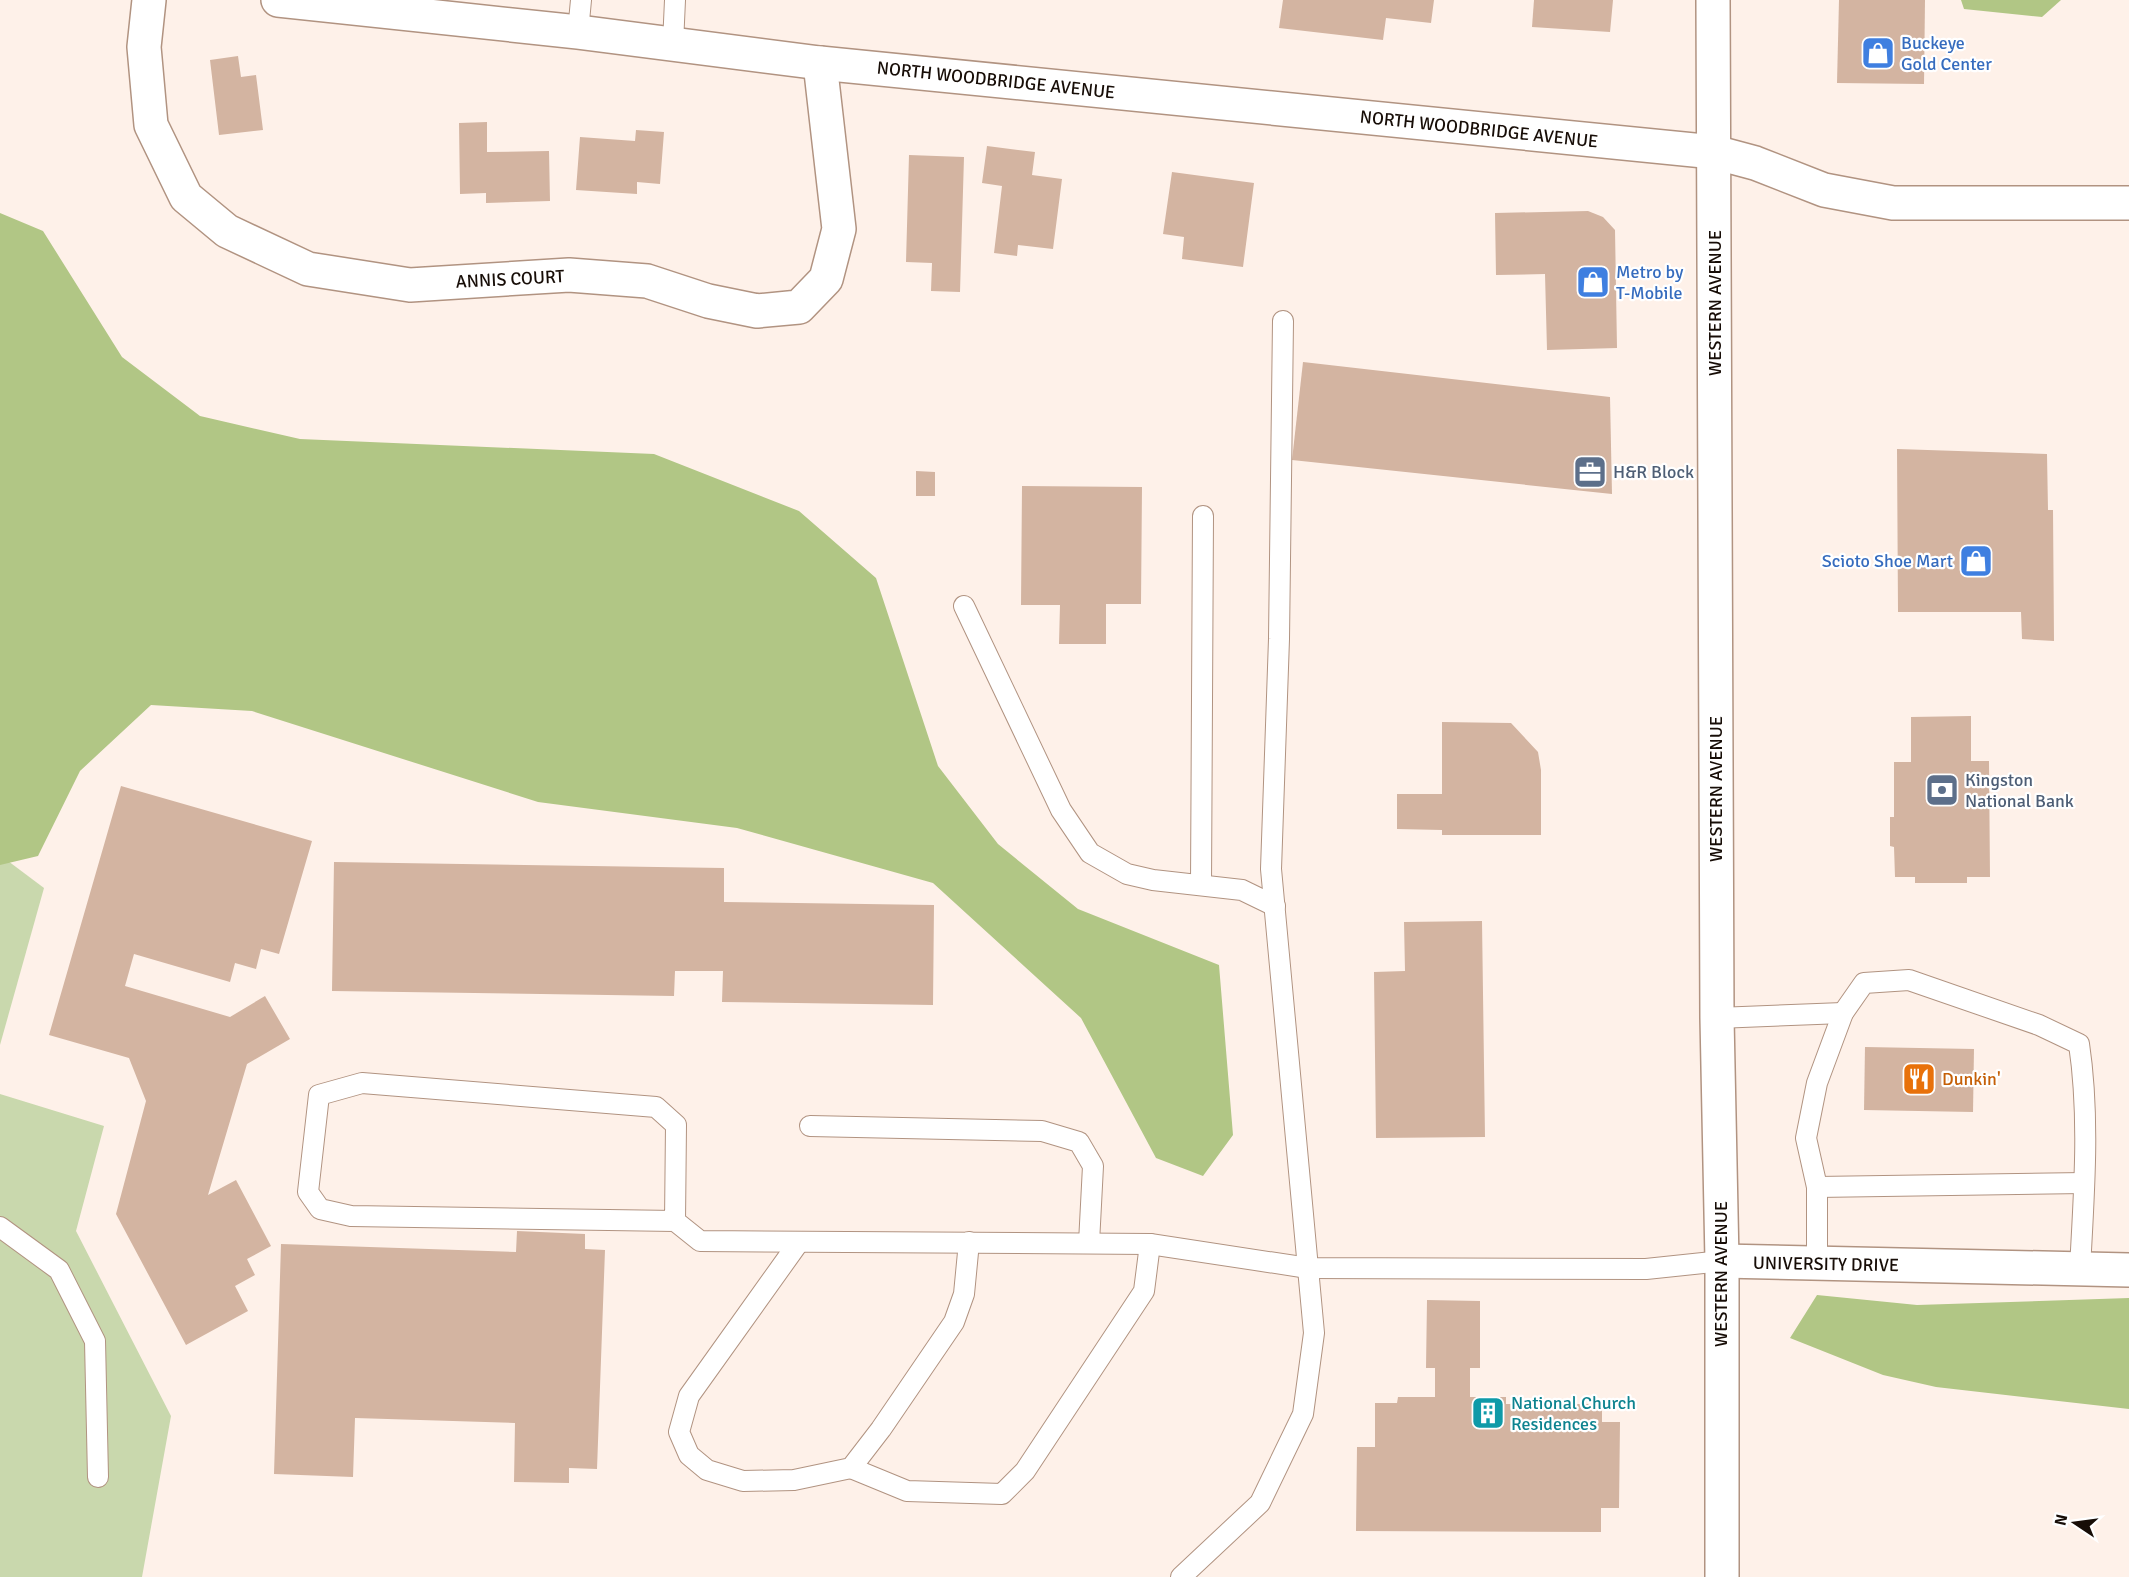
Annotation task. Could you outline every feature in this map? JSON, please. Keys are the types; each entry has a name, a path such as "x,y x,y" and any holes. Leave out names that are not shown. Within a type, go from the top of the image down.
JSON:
{"street":[{"name":"ANNIS COURT","path":"149,0 144,47 151,125 186,197 227,231 308,269 410,285 569,275 647,281 708,301 757,311 799,307 826,279 838,229 820,63"},
{"name":"NORTH WOODBRIDGE AVENUE","path":"278,0 580,16 673,44 820,63 1714,152 1755,163 1824,190 1893,203 2129,203"},
{"name":"WESTERN AVENUE","path":"1713,0 1714,566 1717,1018 1722,1261 1722,1577"},
{"name":"UNIVERSITY DRIVE","path":"1722,1261 2129,1270"}],"lane":[{"path":"673,44 675,0"},
{"path":"1181,1577 1260,1503 1303,1414 1314,1333 1271,868 1279,639 1282,321"},
{"path":"1201,885 1203,516"},
{"path":"964,606 1061,810 1090,853 1126,874 1153,880 1242,890 1275,906"},
{"path":"1817,1264 1817,1186 1806,1138 1817,1083 1843,1013 1864,983 1909,980 2039,1025 2079,1044 2084,1080 2084,1183 2080,1268"},
{"path":"1717,1018 1843,1013"},
{"path":"362,1083 656,1107 676,1125 675,1221 351,1216 320,1209 308,1192 319,1095 362,1083"},
{"path":"810,1126 1042,1131 1079,1142 1093,1166 1089,1243"},
{"path":"1817,1186 2084,1183"},
{"name":"UNIVERSITY DRIVE","path":"675,1221 700,1241 1150,1244 1308,1268 1646,1269 1722,1261"},
{"path":"0,1227 59,1270 95,1341 98,1477"},
{"path":"800,1242 689,1396 679,1432 688,1455 707,1470 743,1481 794,1480 851,1468 907,1491 1002,1494 1025,1471 1144,1291 1150,1244"},
{"path":"851,1468 881,1429 954,1322 964,1294 969,1242"}],"green space":[{"path":"1961,0 2061,0 2042,17 1964,9"},
{"path":"0,213 43,231 122,357 200,416 300,439 654,454 799,511 876,578 938,766 998,844 1078,909 1219,965 1233,1135 1203,1176 1156,1158 1081,1018 933,883 737,828 538,802 252,711 151,705 80,771 38,856 0,865"},
{"path":"0,855 44,888 0,1045"},
{"path":"0,1094 104,1126 76,1231 171,1416 142,1577 0,1577"},
{"path":"1817,1295 1917,1305 2129,1298 2129,1409 1936,1387 1883,1375 1790,1338"}],"building":[{"path":"1283,0 1434,0 1431,23 1386,18 1383,40 1279,28"},
{"path":"1534,0 1613,0 1610,32 1532,27"},
{"path":"1839,0 1925,0 1924,84 1837,83"},
{"path":"238,56 241,77 256,75 263,130 219,135 210,60"},
{"path":"487,122 487,152 549,151 550,201 486,203 486,193 460,194 459,123"},
{"path":"636,130 664,132 660,184 637,182 637,194 576,190 580,137 635,141"},
{"path":"987,146 1035,152 1032,175 1062,179 1053,249 1018,245 1017,256 994,253 1002,186 982,183"},
{"path":"909,155 964,157 960,292 931,291 932,263 906,262"},
{"path":"1172,172 1254,183 1243,267 1182,259 1184,237 1163,234"},
{"path":"1588,211 1603,217 1615,230 1617,348 1547,350 1545,274 1496,275 1495,213"},
{"path":"1303,362 1610,397 1612,494 1292,460"},
{"name":"Scioto Shoe Mart","path":"1897,449 2047,454 2048,510 2053,510 2054,641 2022,639 2021,612 1898,612"},
{"path":"916,471 935,472 935,496 916,496"},
{"path":"1022,486 1142,487 1141,604 1106,604 1106,644 1059,644 1060,605 1021,605"},
{"name":"Kingston National Bank","path":"1971,716 1971,761 1989,761 1990,877 1967,877 1967,883 1915,883 1915,877 1895,877 1894,847 1890,846 1890,817 1894,817 1894,762 1911,762 1911,717"},
{"path":"1442,722 1511,723 1538,752 1541,770 1541,835 1442,835 1442,830 1397,829 1397,794 1442,794"},
{"path":"121,786 312,841 279,954 261,949 256,969 235,963 230,982 134,954 125,986 230,1017 265,996 290,1039 247,1064 208,1195 236,1180 271,1246 247,1259 255,1275 235,1286 248,1311 186,1345 116,1214 146,1101 129,1058 49,1035"},
{"path":"334,862 724,868 724,902 934,905 933,1005 722,1002 723,971 675,971 674,996 332,991"},
{"path":"1482,921 1485,1137 1376,1138 1374,972 1405,971 1404,922"},
{"name":"Dunkin'","path":"1865,1047 1974,1049 1973,1112 1864,1110"},
{"path":"517,1231 585,1234 585,1249 605,1250 597,1469 569,1468 569,1483 514,1482 515,1423 355,1418 353,1477 274,1474 281,1244 516,1252"},
{"name":"National Church Residences","path":"1427,1300 1480,1301 1480,1368 1470,1368 1470,1397 1506,1397 1506,1404 1602,1404 1602,1422 1620,1422 1619,1508 1601,1508 1601,1532 1356,1531 1357,1447 1375,1447 1375,1403 1397,1403 1398,1397 1435,1397 1435,1368 1426,1368"}],"place":[{"name":"Buckeye Gold Center","path":"1878,53"},
{"name":"Metro by T-Mobile","path":"1593,282"},
{"name":"H&R Block","path":"1590,472"},
{"name":"Scioto Shoe Mart","path":"1976,561"},
{"name":"Kingston National Bank","path":"1942,790"},
{"name":"Dunkin'","path":"1919,1079"},
{"name":"National Church Residences","path":"1488,1413"}]}
